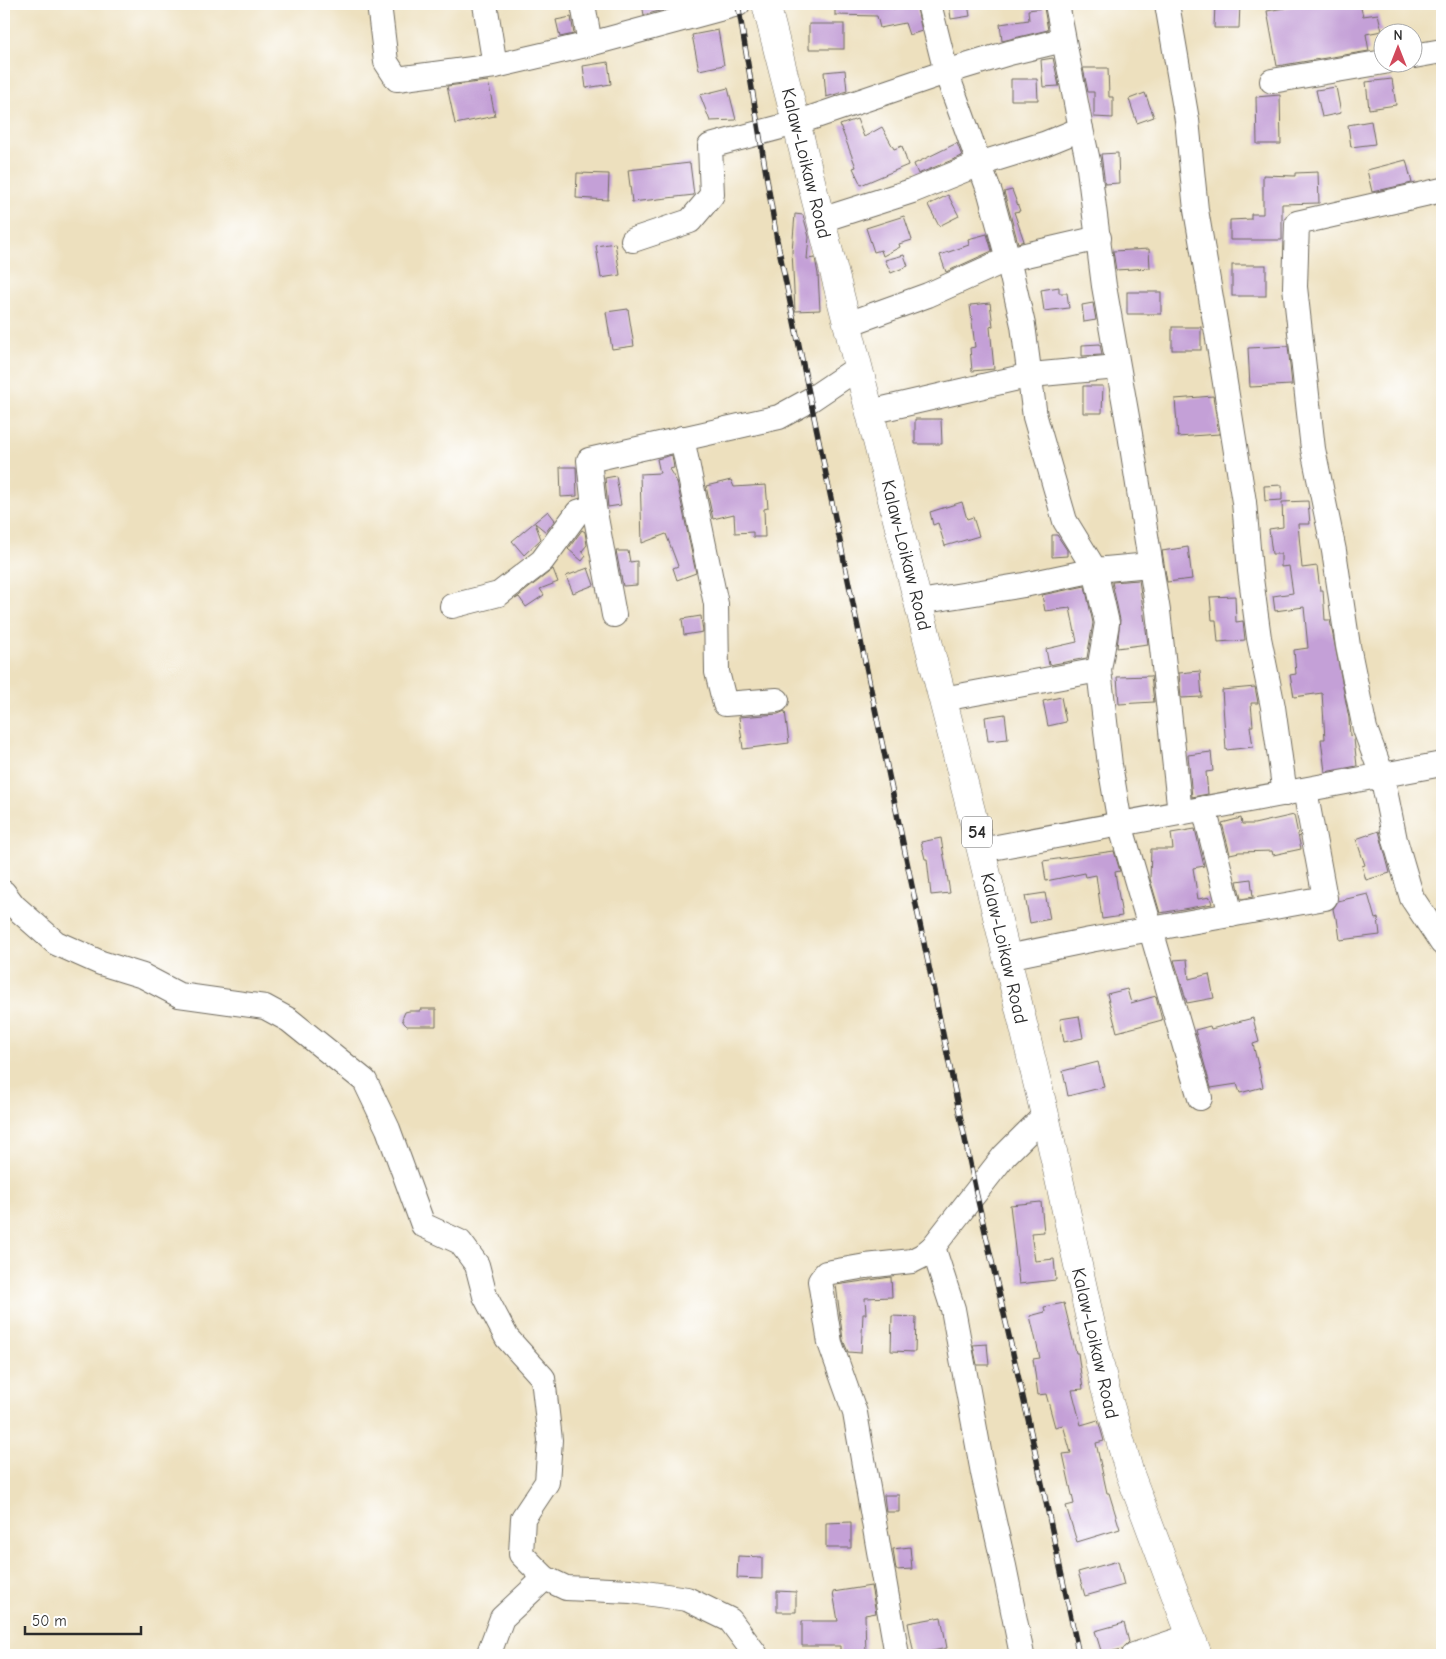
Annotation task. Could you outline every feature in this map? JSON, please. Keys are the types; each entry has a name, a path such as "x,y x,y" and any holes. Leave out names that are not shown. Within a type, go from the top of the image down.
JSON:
{"main road":[{"name":"Kalaw-Loikaw Road","path":"766,4 981,850 1045,1115 1105,1388 1130,1474 1195,1646"}],"street":[{"path":"379,4 386,62 397,79 495,66 590,44 738,4"},
{"path":"485,4 495,66"},
{"path":"583,4 590,44"},
{"path":"929,4 946,72 990,193 1008,259 1023,325 1035,417 1065,521 1095,570 1107,623 1099,670 1110,765 1120,824 1200,1098"},
{"path":"1057,4 1088,161 1104,286 1158,611 1180,813"},
{"path":"1007,957 1325,898 1273,707 1259,638 1250,571 1244,502 1196,210 1187,120 1167,4"},
{"path":"633,240 690,221 712,195 710,146 796,123 946,72 1009,53 1063,40"},
{"path":"1424,54 1442,51"},
{"path":"1272,81 1374,64"},
{"path":"821,220 912,192 979,164 1044,144 1081,130"},
{"path":"1442,190 1297,223 1295,287 1313,449 1334,551 1348,646 1365,729 1382,776 1395,840 1412,898 1442,943"},
{"path":"848,324 928,295 1008,259 1099,238"},
{"path":"870,412 1031,375 1117,366"},
{"path":"614,615 594,507 589,460 779,417 810,400 859,367"},
{"path":"682,438 716,604 717,672 725,704 777,700"},
{"path":"452,606 499,594 542,561 578,512 594,507"},
{"path":"918,602 1024,585 1095,570 1150,565"},
{"path":"943,699 1099,670"},
{"path":"981,850 1442,764"},
{"path":"1204,808 1231,915"},
{"path":"4,893 14,906 56,944 102,963 144,976 179,995 265,1006 290,1020 365,1081 388,1129 423,1225 460,1242 477,1265 485,1296 507,1338 544,1378 550,1440 547,1482 523,1518 521,1554 545,1578 566,1588 631,1590 687,1599 730,1620 756,1655"},
{"path":"897,1655 855,1414 830,1343 820,1281 826,1273 912,1261 933,1248 1004,1156 1045,1115"},
{"path":"933,1248 953,1309 982,1473 1004,1566 1022,1655"},
{"path":"489,1655 488,1653 502,1618 545,1578"},
{"path":"1134,1655 1195,1646"}],"building":[{"path":"642,4 678,4 678,6 644,15"},
{"path":"835,4 892,4 893,9 916,4 922,31 909,35 905,23 880,28 877,16 835,15"},
{"path":"949,4 968,4 970,16 951,19"},
{"path":"1215,4 1240,4 1239,28 1214,28"},
{"path":"1307,4 1360,4 1363,16 1378,14 1380,22 1374,22 1374,32 1366,34 1369,51 1277,66 1267,11"},
{"path":"1044,8 1048,30 1002,41 1000,24 1029,20 1028,10"},
{"path":"571,17 574,34 560,37 556,20"},
{"path":"809,24 844,24 844,49 809,49"},
{"path":"718,30 724,65 699,70 692,35"},
{"path":"1053,58 1059,86 1043,87 1041,60"},
{"path":"608,62 611,84 586,88 583,66"},
{"path":"1083,68 1108,68 1109,97 1113,97 1113,118 1094,117 1094,92 1088,92"},
{"path":"845,70 847,91 826,97 824,72"},
{"path":"1011,79 1037,79 1038,100 1011,100"},
{"path":"1392,79 1396,105 1369,109 1366,82"},
{"path":"488,81 495,116 455,124 447,86"},
{"path":"1336,87 1341,113 1322,117 1316,90"},
{"path":"728,88 736,120 710,121 700,95"},
{"path":"1145,93 1154,117 1137,123 1129,99"},
{"path":"1280,95 1281,144 1257,144 1256,97"},
{"path":"857,119 864,137 882,127 894,149 902,146 908,165 861,185 853,168 856,167 840,125"},
{"path":"1371,121 1375,144 1351,147 1348,125"},
{"path":"957,143 962,156 918,174 914,164"},
{"path":"1118,153 1119,183 1105,184 1101,154"},
{"path":"1406,160 1412,183 1372,192 1367,170"},
{"path":"690,163 694,195 632,202 628,170"},
{"path":"1318,172 1319,203 1282,204 1282,240 1230,240 1230,220 1251,219 1251,214 1263,214 1263,175 1295,176 1295,173"},
{"path":"577,173 609,174 608,200 576,198"},
{"path":"1012,190 1020,211 1014,212 1024,241 1018,243 1004,192"},
{"path":"948,195 959,216 939,226 928,205"},
{"path":"795,214 803,215 809,237 807,259 815,258 820,310 795,311 792,251"},
{"path":"904,216 912,240 899,244 900,247 883,256 881,250 874,252 866,228"},
{"path":"987,234 992,251 946,272 940,255 969,245 968,239"},
{"path":"615,243 620,275 601,278 596,246"},
{"path":"1149,249 1150,268 1116,270 1113,251"},
{"path":"904,255 908,266 891,273 885,260"},
{"path":"1232,265 1266,265 1266,296 1232,296"},
{"path":"1059,287 1059,293 1067,293 1069,308 1044,311 1041,290"},
{"path":"1127,292 1161,292 1161,314 1127,314"},
{"path":"990,303 993,326 990,327 994,369 972,371 970,348 975,347 970,305"},
{"path":"1093,303 1096,320 1084,322 1082,305"},
{"path":"628,309 634,346 612,349 606,312"},
{"path":"1172,327 1201,327 1201,350 1172,350"},
{"path":"1100,344 1102,355 1082,356 1082,345"},
{"path":"1288,346 1292,385 1250,387 1248,348"},
{"path":"1083,386 1103,386 1102,413 1083,413"},
{"path":"1213,396 1219,434 1178,437 1175,399"},
{"path":"915,419 941,419 942,444 915,444"},
{"path":"672,455 674,468 669,469 677,482 696,573 677,580 673,568 678,566 666,534 642,543 640,474 660,473 657,459"},
{"path":"560,467 576,467 577,496 561,497"},
{"path":"616,476 621,505 608,507 605,478"},
{"path":"731,480 734,487 766,485 768,508 764,509 765,537 753,537 753,532 735,533 734,514 713,519 706,486"},
{"path":"1282,485 1282,500 1265,501 1264,486"},
{"path":"1308,501 1310,524 1298,524 1302,568 1317,566 1320,590 1323,590 1325,620 1330,620 1349,718 1350,736 1353,735 1354,739 1357,766 1325,772 1321,739 1325,739 1322,693 1294,697 1290,675 1296,674 1294,650 1308,648 1304,607 1275,611 1273,596 1293,593 1289,566 1281,567 1281,554 1272,554 1269,529 1283,527 1282,502"},
{"path":"962,502 967,519 973,517 979,536 945,546 938,523 933,525 930,512"},
{"path":"548,511 555,520 546,532 535,523 541,539 524,555 512,541"},
{"path":"582,530 585,532 587,545 582,551 586,556 582,561 568,549"},
{"path":"1052,535 1057,535 1067,550 1067,556 1052,557"},
{"path":"1188,547 1192,579 1167,582 1162,551"},
{"path":"616,551 628,551 630,562 637,561 637,585 623,586"},
{"path":"588,568 594,585 573,593 566,576"},
{"path":"553,569 558,582 540,589 544,595 526,607 519,597 515,599"},
{"path":"1139,580 1148,644 1117,648 1120,620 1112,582"},
{"path":"1085,586 1093,623 1087,658 1049,665 1046,649 1077,642 1070,608 1045,611 1042,595"},
{"path":"1235,596 1236,622 1243,621 1245,640 1218,642 1216,620 1212,620 1210,597"},
{"path":"701,616 703,632 684,635 682,619"},
{"path":"1200,671 1202,697 1181,698 1179,673"},
{"path":"1151,676 1154,702 1119,704 1117,677"},
{"path":"1255,687 1258,703 1251,703 1253,726 1250,726 1253,747 1226,750 1222,690"},
{"path":"1061,697 1066,722 1048,726 1043,701"},
{"path":"785,711 789,743 743,749 739,717 778,714"},
{"path":"1005,714 1008,739 988,741 985,717"},
{"path":"1211,752 1213,771 1206,772 1208,794 1192,797 1188,755"},
{"path":"1294,815 1301,849 1273,855 1272,851 1230,854 1222,823 1241,818 1242,824 1254,824"},
{"path":"1195,829 1204,866 1193,868 1198,899 1210,897 1212,904 1160,913 1150,879 1151,849 1173,849 1171,833"},
{"path":"1379,831 1390,873 1366,880 1362,866 1365,865 1356,839"},
{"path":"941,838 950,893 931,895 927,859 925,859 921,842"},
{"path":"1114,851 1120,871 1115,872 1122,916 1102,919 1096,875 1086,877 1085,873 1046,881 1043,861"},
{"path":"1251,879 1253,897 1241,899 1237,881"},
{"path":"1045,893 1050,919 1030,923 1025,896"},
{"path":"1368,894 1375,919 1378,918 1380,935 1340,940 1337,918 1335,918 1333,909 1338,901"},
{"path":"1187,959 1189,979 1209,974 1214,998 1187,1003 1174,960"},
{"path":"1127,989 1131,1003 1156,996 1162,1020 1117,1032 1107,994"},
{"path":"420,1009 436,1009 436,1026 407,1026 404,1023 402,1019 405,1012 420,1011"},
{"path":"1079,1016 1083,1038 1064,1042 1060,1019"},
{"path":"1253,1018 1259,1042 1253,1044 1263,1087 1240,1093 1237,1084 1211,1088 1195,1030 1210,1026 1211,1029"},
{"path":"1098,1062 1104,1087 1068,1096 1063,1071"},
{"path":"1041,1202 1044,1232 1031,1233 1035,1261 1054,1259 1056,1280 1019,1284 1010,1205"},
{"path":"891,1277 892,1297 865,1298 866,1314 863,1314 861,1353 848,1352 843,1340 836,1285"},
{"path":"1064,1303 1076,1353 1078,1353 1083,1389 1072,1390 1081,1425 1098,1420 1104,1441 1096,1443 1107,1493 1109,1493 1120,1529 1077,1542 1066,1506 1074,1504 1063,1454 1071,1453 1063,1425 1055,1427 1046,1394 1038,1395 1033,1359 1040,1358 1030,1316 1045,1312 1044,1307"},
{"path":"892,1316 916,1317 915,1352 891,1351"},
{"path":"987,1344 989,1365 977,1365 973,1345"},
{"path":"884,1495 899,1495 899,1512 886,1512"},
{"path":"851,1522 851,1548 826,1548 826,1523"},
{"path":"910,1547 912,1569 896,1570 893,1549"},
{"path":"738,1556 762,1557 762,1579 737,1578"},
{"path":"1118,1561 1124,1585 1085,1596 1078,1572"},
{"path":"871,1586 876,1613 865,1615 866,1655 840,1655 840,1646 802,1646 802,1621 838,1621 833,1592"},
{"path":"777,1591 796,1592 796,1612 777,1612"},
{"path":"941,1617 947,1648 914,1655 908,1623"},
{"path":"1124,1623 1129,1642 1122,1649 1102,1654 1095,1631"}],"railway":[{"path":"738,4 777,240 976,1192 1079,1655"}]}
